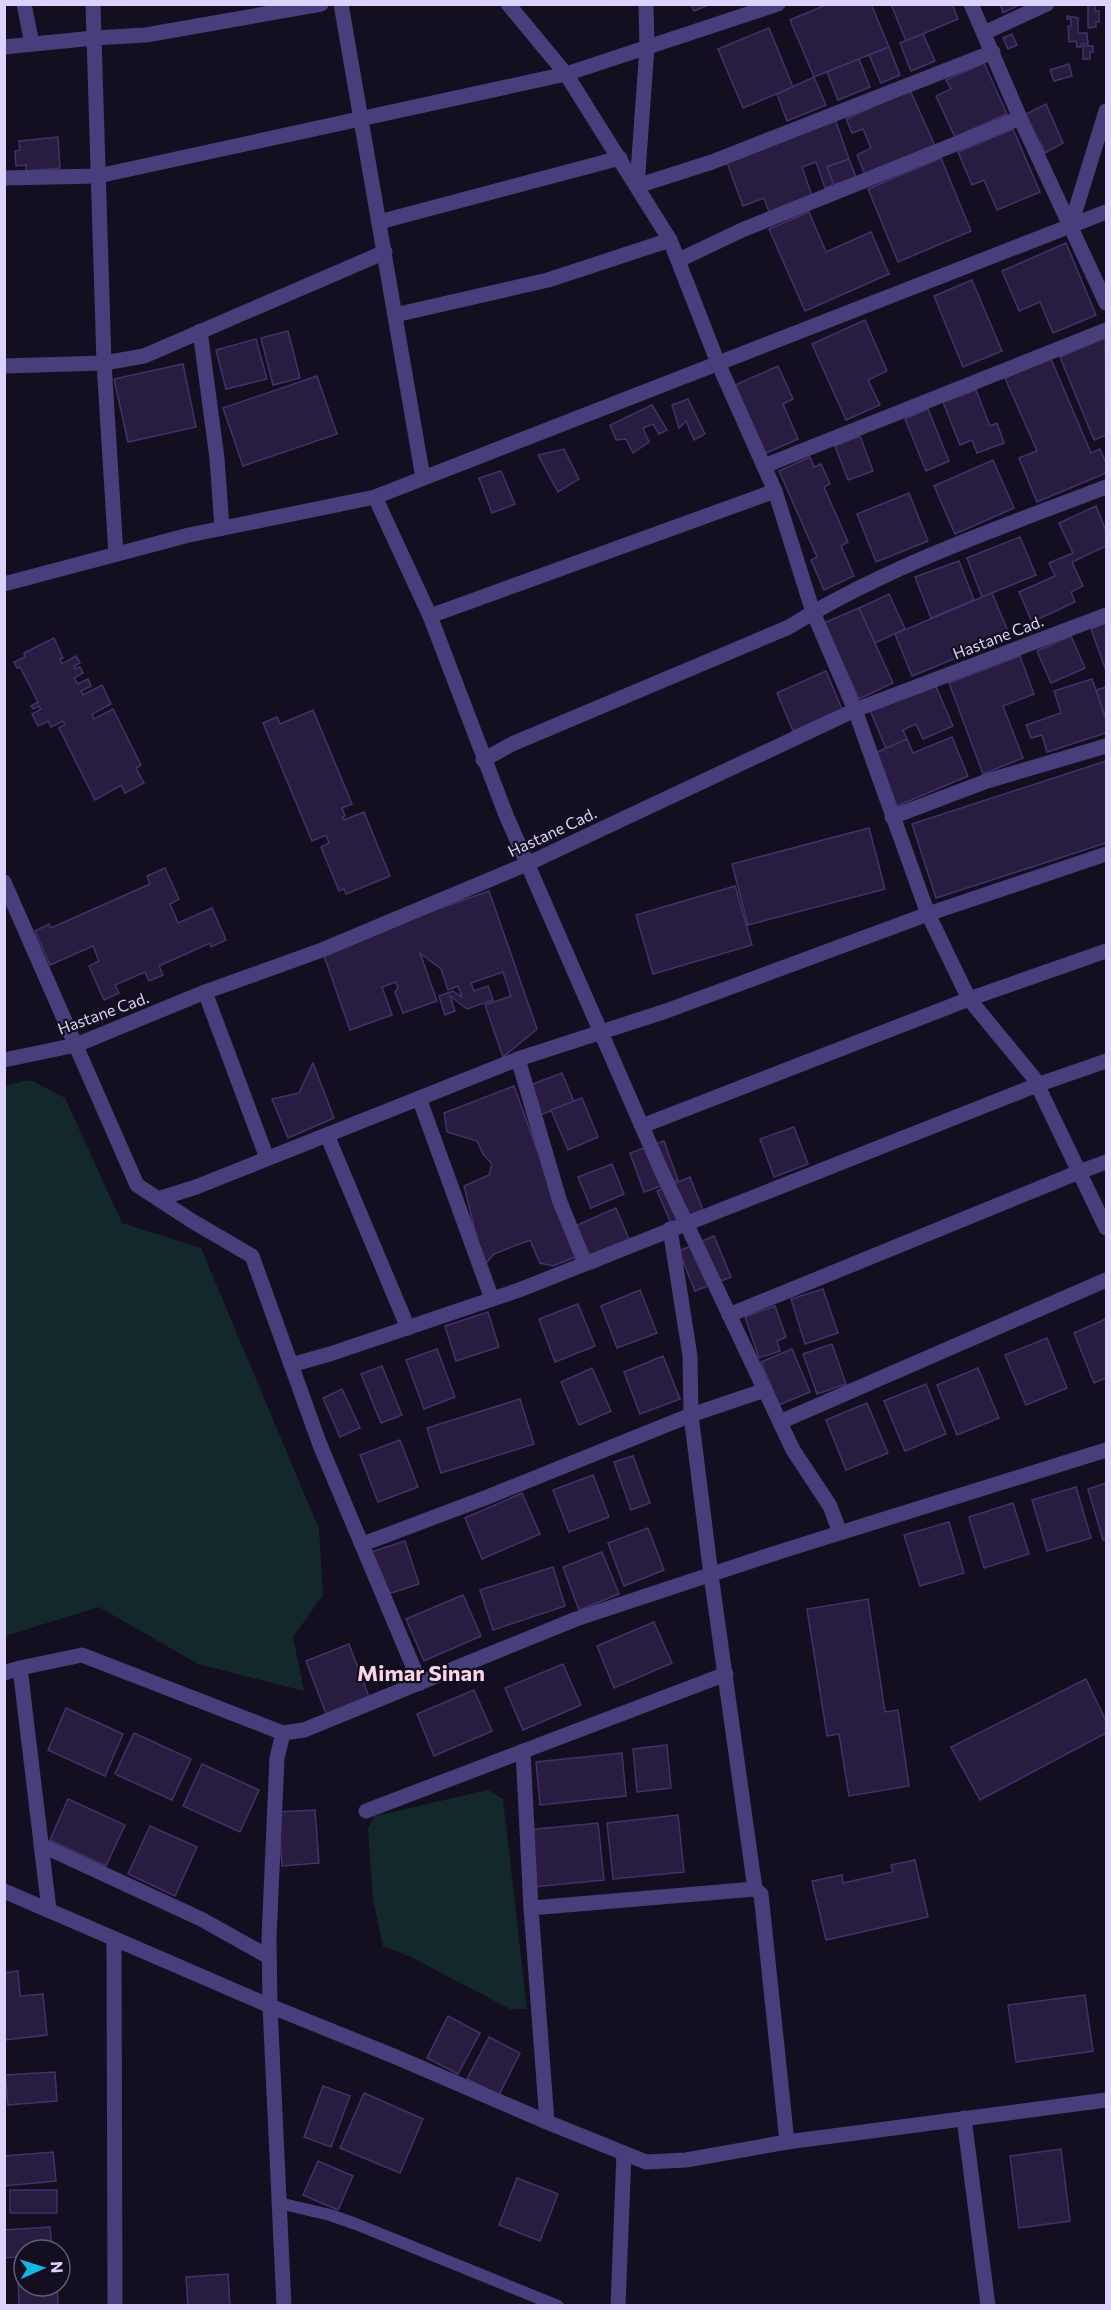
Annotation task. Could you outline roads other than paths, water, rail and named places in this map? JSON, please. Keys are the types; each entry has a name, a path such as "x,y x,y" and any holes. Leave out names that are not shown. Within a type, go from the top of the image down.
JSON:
{"street":[{"path":"24,4 32,44"},
{"path":"93,4 104,363 116,554"},
{"path":"4,47 146,35 321,4"},
{"path":"341,4 423,478"},
{"path":"508,4 566,74 670,240 718,363 775,491 813,612 855,710 928,914 969,999 1034,1078 1107,1228"},
{"path":"637,186 647,47 646,4"},
{"path":"4,178 98,176 566,74 778,4"},
{"path":"971,4 1020,118 1107,303"},
{"path":"984,33 1047,4"},
{"path":"637,186 712,162 993,52"},
{"path":"1071,225 1107,111"},
{"path":"679,260 742,230 1020,118"},
{"path":"379,222 620,159"},
{"path":"4,584 222,528 375,497 1107,212"},
{"path":"395,315 548,280 670,240"},
{"path":"4,366 104,363 144,356 385,252"},
{"path":"764,466 1107,330"},
{"path":"200,331 217,458 222,528"},
{"path":"483,760 512,744 789,627 813,612 939,551 1107,487"},
{"path":"430,616 775,491"},
{"path":"375,497 430,616 483,760 642,1126 793,1450 831,1506 840,1533"},
{"name":"Hastane Cad.","path":"4,1060 76,1045 205,992 322,950 527,864 855,710 1107,615"},
{"path":"892,817 987,782 1107,746"},
{"path":"158,1199 196,1187 518,1059 666,1011 928,914 1107,854"},
{"path":"4,882 137,1185 252,1256 320,1445 420,1683"},
{"path":"642,1126 969,999 1107,951"},
{"path":"205,992 267,1158"},
{"path":"518,1059 560,1202 585,1263"},
{"path":"291,1365 492,1299 1037,1085 1107,1061"},
{"path":"419,1098 492,1299"},
{"path":"327,1134 408,1328"},
{"path":"729,1315 1107,1162"},
{"path":"670,1229 690,1356 691,1414 711,1575 755,1889 761,1894 787,2142"},
{"path":"780,1422 1107,1280"},
{"path":"363,1544 485,1498 691,1414 765,1390"},
{"path":"4,1673 82,1655 284,1733 304,1730 576,1619 840,1533 1107,1450"},
{"path":"20,1668 49,1910"},
{"path":"366,1811 726,1674"},
{"path":"284,1733 277,1758 269,1957 284,2306"},
{"path":"523,1751 531,1908 547,2122"},
{"path":"41,1845 201,1919 269,1957"},
{"path":"531,1908 755,1889"},
{"path":"4,1891 270,2006 646,2162 686,2160 787,2142 1107,2100"},
{"path":"114,1939 115,2306"},
{"path":"964,2118 988,2306"},
{"path":"618,2306 624,2153"}],"lane":[{"path":"279,2203 330,2215 356,2224 558,2306"}],"district":[{"name":"Mimar Sinan","path":"421,1673"}]}
